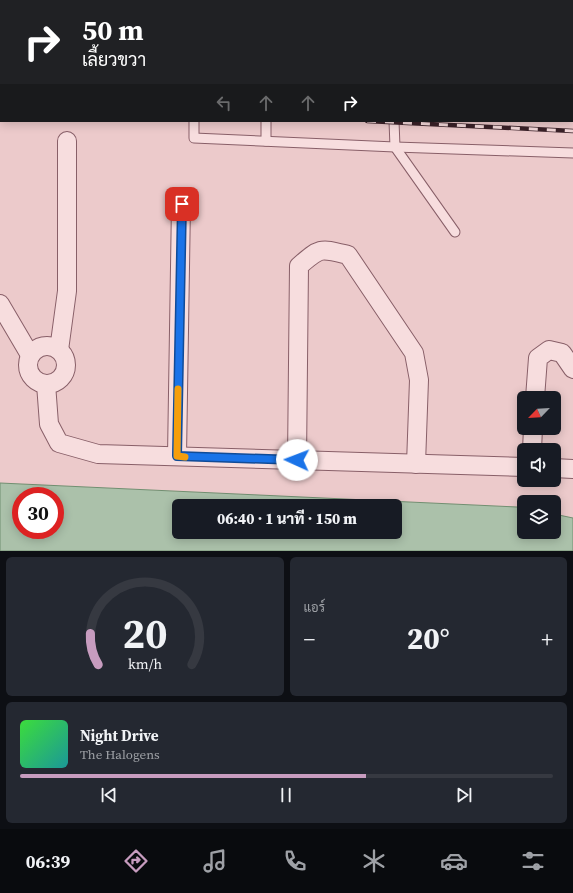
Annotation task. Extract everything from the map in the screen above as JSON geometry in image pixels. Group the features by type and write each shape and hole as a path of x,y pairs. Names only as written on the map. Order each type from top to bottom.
{"street":[{"path":"59,350 67,291 67,141"},
{"path":"177,456 182,204"},
{"path":"297,460 299,266 314,253 326,250 348,255 414,353 419,380 416,464"},
{"path":"0,304 30,354"},
{"path":"47,345 59,350 66,362 63,375 58,380 46,384 34,379 30,374 28,367 30,354 41,346 47,345"},
{"path":"536,391 538,358 549,350 562,353 573,369"},
{"path":"46,384 49,424 59,443 98,454 517,467"},
{"path":"561,468 573,469"}],"lane":[{"path":"194,122 194,138 573,153"},
{"path":"266,122 266,141"},
{"path":"394,122 395,147 455,232"}],"shaded area":[{"path":"0,483 345,499 172,499 172,539 402,539 402,502 517,507 517,539 561,539 561,515 573,518 573,551 0,551"}],"railway":[{"path":"388,122 573,131"}],"slow traffic":[{"path":"178,389 177,456 185,457"}],"route":[{"path":"182,204 177,456 297,460"}]}
